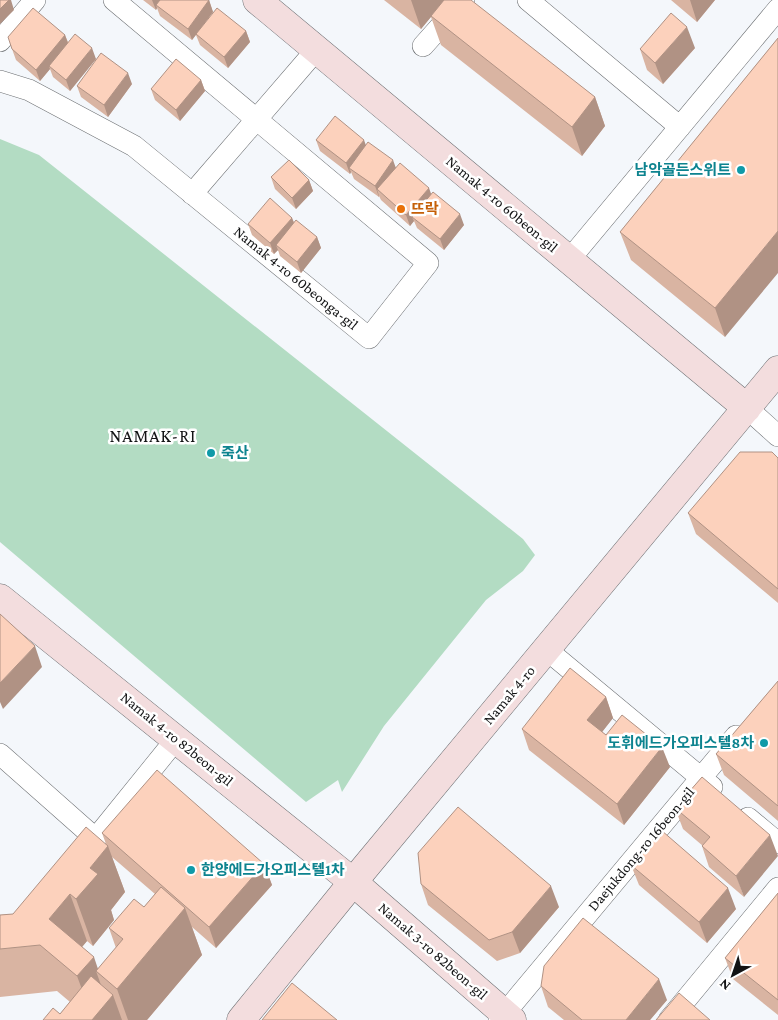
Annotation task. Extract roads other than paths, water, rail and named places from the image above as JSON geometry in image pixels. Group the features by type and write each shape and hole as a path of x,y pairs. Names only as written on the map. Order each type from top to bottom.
{"street":[{"path":"0,41 35,0"},
{"name":"Namak 4-ro 60beonga-gil","path":"0,81 29,90 134,146 369,338 428,263 114,0"},
{"name":"Namak 4-ro 60beon-gil","path":"258,0 746,408"},
{"path":"423,46 464,0"},
{"path":"528,0 680,127"},
{"path":"569,260 778,9"},
{"path":"192,194 255,118 317,49"},
{"name":"Namak 4-ro","path":"241,1020 353,882 778,370"},
{"path":"746,408 778,436"},
{"name":"Namak 4-ro 82beon-gil","path":"0,598 177,738 353,882"},
{"path":"547,650 778,842"},
{"name":"Daejukdong-ro 16beon-gil","path":"505,1018 748,721"},
{"path":"64,876 177,738"},
{"path":"0,754 96,839"},
{"name":"Namak 3-ro 82beon-gil","path":"353,882 505,1018"},
{"path":"669,1020 778,888"}],"place":[{"name":"남악골든스위트","path":"741,170"},
{"name":"뜨락","path":"401,209"},
{"name":"죽산","path":"211,453"},
{"name":"도휘에드가오피스텔8차","path":"764,743"},
{"name":"한양에드가오피스텔1차","path":"191,870"}],"district":[{"name":"NAMAK-RI","path":"153,436"}]}
